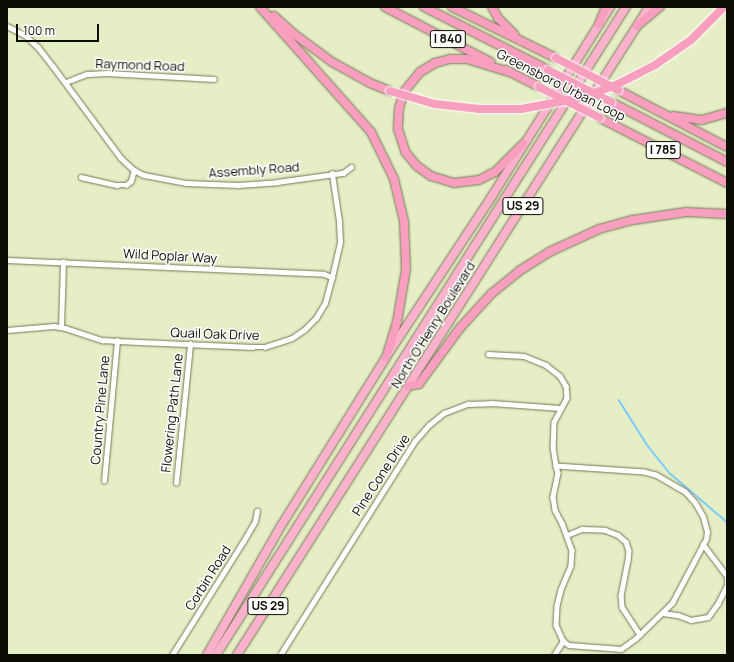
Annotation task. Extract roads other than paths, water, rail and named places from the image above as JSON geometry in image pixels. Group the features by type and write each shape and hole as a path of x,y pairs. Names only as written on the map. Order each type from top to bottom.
{"highway":[{"path":"260,7 372,132 394,178 404,221 406,269 405,286 397,322 386,357"},
{"path":"265,7 294,34 332,62 370,83 390,91 436,104 480,109 521,109 580,98 616,85 655,65 690,40 724,7"},
{"name":"Greensboro Urban Loop","path":"385,7 727,183"},
{"name":"Greensboro Urban Loop","path":"424,7 727,162"},
{"path":"452,7 556,58 727,147"},
{"path":"492,7 503,24 528,44"},
{"path":"599,24 606,7"},
{"path":"207,655 281,526 386,357 492,196 523,144 610,7"},
{"name":"North O'Henry Boulevard","path":"216,655 626,7"},
{"name":"North O'Henry Boulevard","path":"237,655 649,7"},
{"path":"637,26 660,7"},
{"path":"509,72 467,59 450,59 435,63 417,75 404,92 398,108 398,130 406,153 417,166 431,176 454,182 475,181 495,172 523,144"},
{"path":"660,112 683,118 702,120 727,113"},
{"path":"408,386 419,384 460,328 491,294 519,271 549,252 593,231 633,220 686,212 727,214"}],"street":[{"name":"Assembly Road","path":"7,26 31,41 66,82 115,150 134,170 150,177 210,185 257,184 332,174 347,171 352,167"},
{"name":"Raymond Road","path":"66,82 88,74 107,73 214,79"},
{"path":"81,177 126,186 131,181 134,170"},
{"name":"Quail Oak Drive","path":"7,330 26,327 61,327 96,338 117,341 265,347 292,338 304,330 316,318 325,304 332,277 340,242 339,221 332,174"},
{"name":"Wild Poplar Way","path":"7,260 324,274 332,277"},
{"path":"61,327 63,262"},
{"name":"Country Pine Lane","path":"104,480 117,341"},
{"name":"Flowering Path Lane","path":"176,483 190,344"},
{"path":"488,354 524,356 546,365 560,376 566,386 567,398 560,408 554,422 553,447 556,466 558,473 553,497 555,510 567,535 572,550 571,566 561,590 557,606 556,625 563,641 569,645 621,649 640,635 672,603 703,544 707,532 703,517 695,503 685,492 655,475 644,472 556,466"},
{"name":"Pine Cone Drive","path":"280,655 415,441 429,424 444,413 468,404 560,408"},
{"name":"Corbin Road","path":"172,655 244,542 255,521 257,511"},
{"path":"567,535 582,529 605,530 618,535 626,542 628,560 621,595 622,607 640,635"},
{"path":"663,612 678,615 691,620 708,617 718,603 727,585 727,576 703,544"},
{"path":"554,655 563,641"}],"waterway":[{"path":"619,400 648,446 671,474 727,522"}]}
